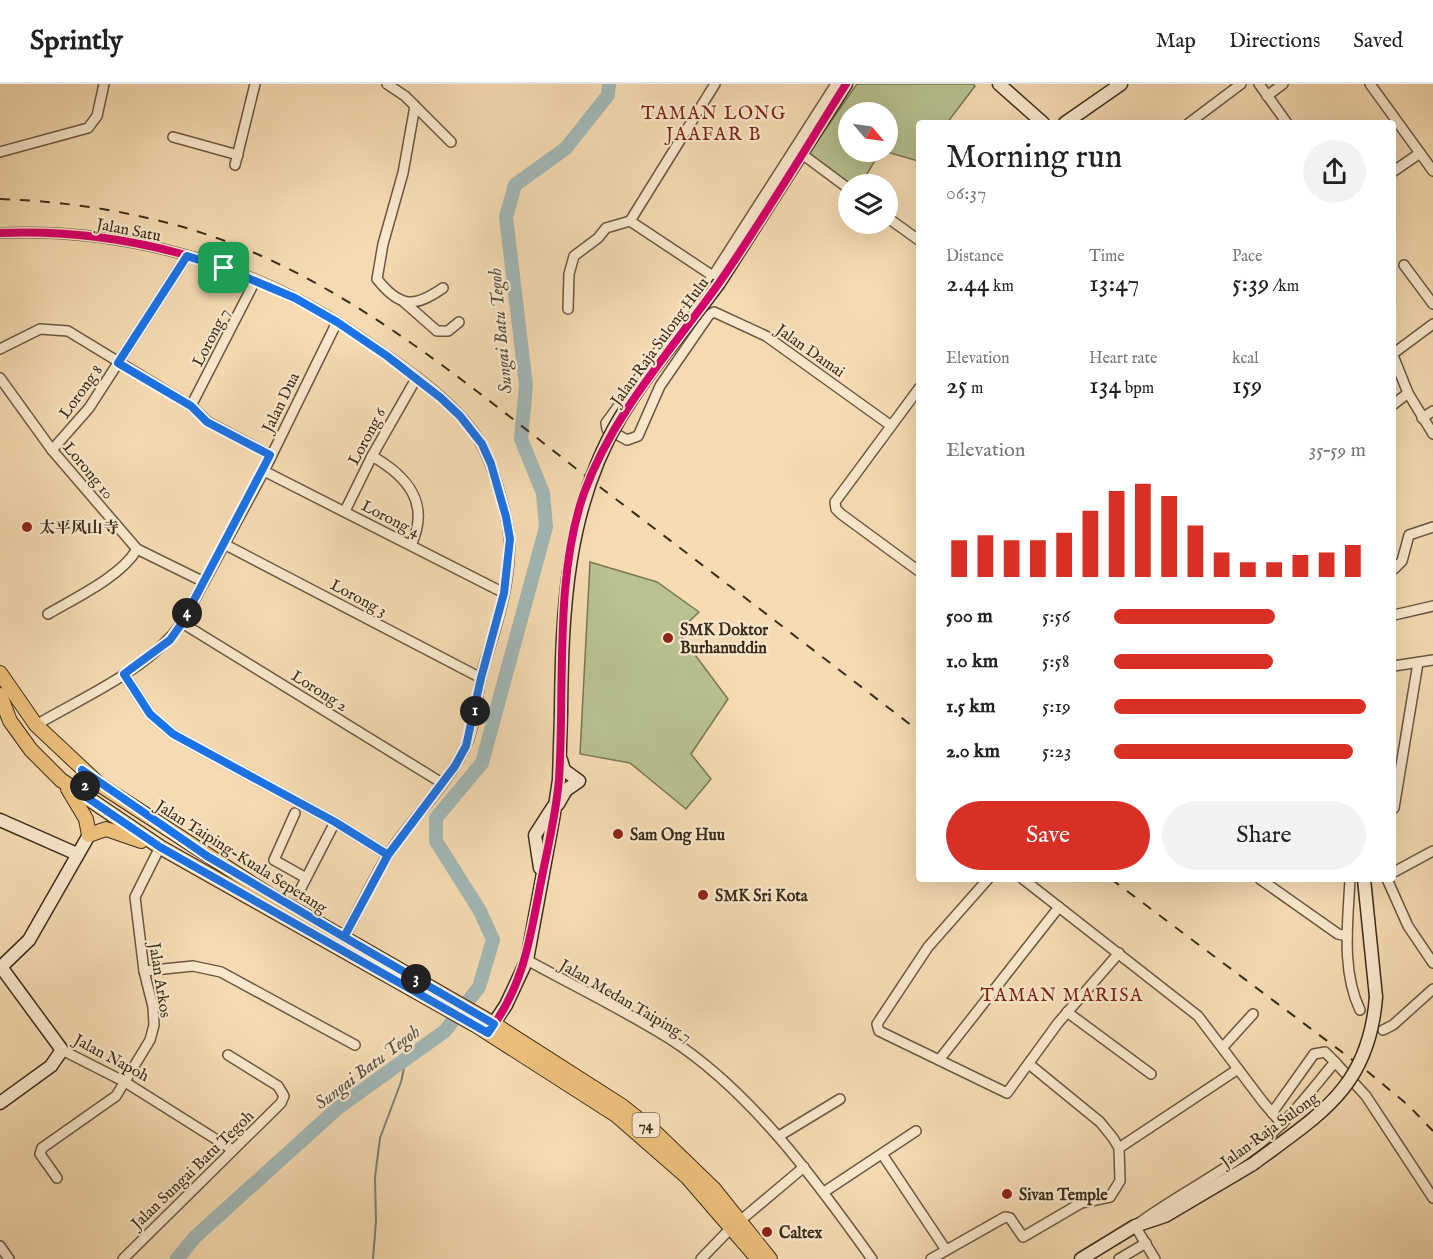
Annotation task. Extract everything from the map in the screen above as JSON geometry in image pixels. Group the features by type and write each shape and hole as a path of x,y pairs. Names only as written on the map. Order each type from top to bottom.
{"main road":[{"name":"Jalan Taiping-Kuala Sepetang","path":"0,673 36,725 82,770 207,856 344,937 454,1007"},
{"name":"Jalan Taiping-Kuala Sepetang","path":"0,694 10,721 31,750 61,780 160,847 485,1025 616,1115 736,1223 770,1259"},
{"path":"76,790 85,787 82,770"},
{"path":"61,780 86,819 89,835 106,830 160,847"},
{"name":"Jalan Taiping-Kuala Sepetang","path":"736,1223 758,1259"}],"street":[{"path":"0,152 88,128 97,116 104,84"},
{"path":"173,137 237,160 255,84"},
{"path":"387,84 415,106 451,142"},
{"path":"568,309 569,274 574,256 598,238 606,228 630,221 715,84"},
{"path":"630,221 716,279 836,84"},
{"name":"Jalan Raja Sulong Hulu","path":"554,819 567,589 571,546 584,494 619,420 802,154 846,84"},
{"path":"999,84 1040,120"},
{"path":"1069,120 1121,84"},
{"path":"1193,120 1241,84"},
{"path":"1259,84 1285,120"},
{"path":"1267,96 1283,84"},
{"path":"1370,84 1433,171"},
{"path":"415,106 403,173 377,268 377,279 437,331 448,331 459,322"},
{"path":"1396,170 1420,153"},
{"path":"802,154 838,181"},
{"path":"898,225 916,237"},
{"name":"Jalan Satu","path":"0,233 92,235 142,242 187,256 295,298 337,322 417,378 471,428 491,464 510,539 504,593 481,678 466,746 442,783 388,855 344,937"},
{"name":"Lorong 8","path":"52,450 89,408 187,256"},
{"path":"1404,265 1433,304"},
{"name":"Jalan Damai","path":"716,279 631,386 606,423 610,433 627,440 638,436 660,386 709,315 714,312 766,336 890,425"},
{"name":"Lorong 7","path":"191,406 255,281"},
{"path":"404,302 413,304 426,300 443,288"},
{"name":"Jalan Dua","path":"36,725 124,674 170,640 182,623 264,471 337,322"},
{"path":"1396,352 1433,324"},
{"path":"0,349 40,328 68,331 191,406 207,422 270,455"},
{"path":"1396,363 1408,393 1433,434"},
{"name":"Lorong 10","path":"0,378 52,450 137,549 204,582"},
{"name":"Lorong 6","path":"345,511 372,456 417,378"},
{"path":"916,392 840,491 835,502 836,509 916,569"},
{"path":"1396,402 1408,393"},
{"path":"1422,418 1433,411"},
{"path":"372,456 395,469 412,492 419,517 417,532 411,545"},
{"name":"Lorong 4","path":"264,471 504,593"},
{"path":"1396,567 1402,561 1409,535 1433,527"},
{"name":"Lorong 3","path":"224,544 481,678"},
{"path":"48,614 118,570 132,558 137,549"},
{"path":"1396,615 1433,606"},
{"name":"Lorong 2","path":"182,623 442,783"},
{"path":"1396,666 1433,660"},
{"path":"1396,796 1418,663"},
{"path":"124,674 150,714 173,734 335,822 388,855"},
{"path":"0,709 10,721"},
{"path":"485,1025 527,960 554,819 566,790 579,781 564,770 559,755"},
{"path":"541,881 540,855 535,835 555,805"},
{"path":"295,813 274,860 306,878"},
{"path":"0,820 77,854"},
{"path":"298,894 335,822"},
{"path":"0,967 29,940 89,835"},
{"name":"Jalan Arkos","path":"57,1178 40,1154 42,1148 107,1104 125,1082 150,1040 154,1025 153,1007 144,971 135,897 160,847"},
{"path":"1396,871 1433,851"},
{"path":"985,882 928,947 877,1024 879,1031 1007,1093 1067,1012 1119,953"},
{"path":"1027,882 1198,1016 1282,1124"},
{"path":"1264,882 1338,934 1347,936"},
{"path":"1350,882 1347,936 1352,985 1360,1010"},
{"name":"Jalan Raja Sulong","path":"1081,1259 1135,1226 1165,1216 1253,1164 1317,1116 1346,1087 1359,1066 1371,1038 1376,997 1364,882"},
{"path":"1388,882 1408,927 1433,963"},
{"path":"939,1060 1059,907"},
{"name":"Jalan Medan Taiping 7","path":"527,960 670,1039 705,1065 779,1136 824,1192 872,1259"},
{"path":"144,971 193,966 221,972 355,1045"},
{"name":"Jalan Napoh","path":"0,967 62,1050 125,1082 233,1150"},
{"path":"1383,1030 1393,1025 1433,989"},
{"path":"1067,1012 1151,1074"},
{"path":"1223,1047 1253,1014"},
{"path":"0,1103 51,1066 62,1050"},
{"path":"1272,1113 1314,1054 1325,1052 1366,1096 1433,1198"},
{"name":"Jalan Sungai Batu Tegoh","path":"123,1259 282,1100 284,1092 278,1086 228,1055"},
{"path":"1155,1259 1135,1226 1167,1202 1262,1142 1282,1124 1335,1062"},
{"path":"931,1259 1005,1217 1010,1218 1023,1237 1081,1203 1110,1197 1120,1181 1119,1148 1100,1122 1029,1064"},
{"path":"1119,1148 1238,1070"},
{"path":"779,1136 840,1099"},
{"path":"824,1192 916,1131"},
{"path":"882,1154 946,1250"},
{"path":"700,1259 736,1223 804,1167"},
{"path":"1119,1259 1146,1242"},
{"path":"0,1246 9,1259"}],"green space":[{"path":"857,84 973,84 975,86 949,120 916,120 916,160 898,155 898,102 844,102"},
{"path":"838,111 838,162 874,162 867,174 838,175 808,154"},
{"path":"590,562 657,582 699,612 678,632 728,699 691,754 711,779 686,809 630,763 580,754"}],"waterway":[{"name":"Sungai Batu Tegoh","path":"177,1259 195,1237 339,1107 445,1031 479,987 493,940 480,911 436,841 436,818 482,763 546,527 543,493 521,439 526,385 506,217 515,185 566,148 608,95 609,84"},
{"path":"373,1259 376,1221 375,1177 380,1138 401,1082 406,1059"}],"railway":[{"path":"0,199 87,207 172,224 231,243 288,269 343,299 396,333 498,407 916,729"},
{"path":"1115,882 1362,1067 1408,1105 1433,1131"}],"cycle path":[{"path":"488,1033 509,999 522,966 532,930 558,793 564,597 568,561 584,493 596,464 627,409 736,259 846,84"},
{"path":"0,233 92,236 138,244 183,254 227,268 270,286 351,331 413,374 456,412 474,433 486,454 495,476 506,517 509,553 506,586 481,675 471,730 456,764 388,855 344,937"}],"place":[{"name":"太平风山寺","path":"27,527"},
{"name":"SMK Doktor Burhanuddin","path":"668,638"},
{"name":"Sam Ong Huu","path":"618,834"},
{"name":"SMK Sri Kota","path":"703,895"},
{"name":"Sivan Temple","path":"1007,1194"},
{"name":"Caltex","path":"767,1232"}],"district":[{"name":"TAMAN LONG JAAFAR B","path":"714,123"},
{"name":"TAMAN MARISA","path":"1062,995"}],"route":[{"path":"224,268 187,256 118,363 191,406 207,422 270,455 264,471 182,623 170,640 124,674 150,714 173,734 214,754 335,822 388,855 366,896 344,937 494,1024 488,1033 160,847 76,790 85,787 86,781 82,770 100,785 207,856 270,896 344,937 388,855 455,766 466,746 481,678 504,593 510,539 500,493 482,444 471,428 441,398 387,356 337,322 295,298 224,268"}]}
